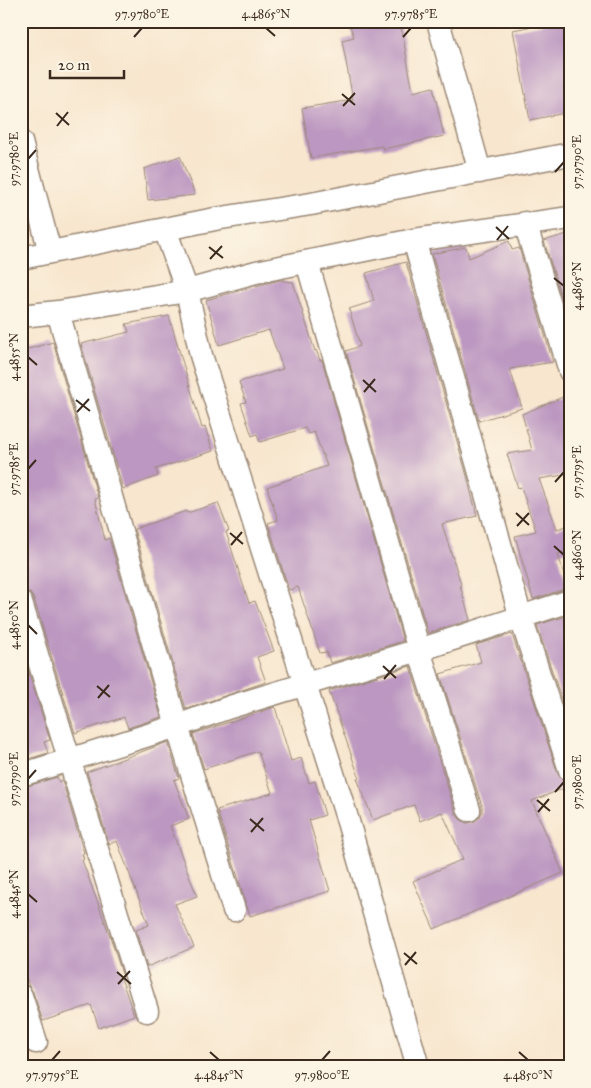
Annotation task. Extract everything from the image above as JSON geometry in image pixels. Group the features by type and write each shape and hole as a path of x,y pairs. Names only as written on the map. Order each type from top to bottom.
{"street":[{"path":"438,21 480,172"},
{"path":"21,142 50,252"},
{"path":"21,258 168,235 310,204 570,154"},
{"path":"21,316 58,312 187,291 256,272 414,240 570,218"},
{"path":"525,223 570,371"},
{"path":"168,235 187,291 201,355 349,828 418,1067"},
{"path":"414,240 521,618 570,770"},
{"path":"307,262 419,650 469,810"},
{"path":"58,312 177,726 234,910"},
{"path":"21,775 177,726 230,707 419,650 570,601"},
{"path":"21,603 147,1011"},
{"path":"21,996 36,1042"}],"building":[{"path":"348,21 400,21 413,92 433,87 444,136 383,149 382,146 311,158 302,108 353,100 342,40 354,37"},
{"path":"559,21 570,21 570,112 530,120 513,30"},
{"path":"180,156 195,195 148,200 144,169"},
{"path":"570,233 570,325 544,241"},
{"path":"509,241 512,250 519,248 553,362 510,369 522,408 479,421 432,254 466,247 469,258"},
{"path":"406,262 477,516 442,524 470,620 428,633 346,351 360,346 349,309 374,301 366,273"},
{"path":"280,280 293,282 315,351 320,360 322,360 403,641 330,663 327,652 320,653 298,587 289,590 268,523 278,520 267,487 327,466 314,432 308,434 305,428 260,442 257,434 252,436 241,403 246,402 239,382 283,369 269,330 219,345 206,300"},
{"path":"169,316 202,428 205,427 213,451 156,469 158,476 123,489 81,344 129,332 126,324"},
{"path":"53,342 98,498 95,499 105,540 109,538 161,717 128,728 124,717 75,733 34,599 30,593 21,590 21,351"},
{"path":"570,394 570,474 539,479 557,529 570,525 570,550 558,554 568,588 533,599 515,536 536,531 521,487 518,488 507,454 532,450 522,414"},
{"path":"218,503 229,531 226,532 249,603 255,601 274,651 257,657 266,682 186,709 134,529 186,511 187,513"},
{"path":"570,615 570,726 537,625"},
{"path":"512,634 558,774 562,780 570,783 570,786 532,801 563,873 434,929 413,881 463,859 442,812 420,821 414,805 373,820 357,778 359,777 329,691 410,666 456,814 466,823 473,822 482,813 482,806 440,674 481,662 476,645"},
{"path":"21,648 50,740 44,742 48,753 21,761"},
{"path":"275,707 291,761 301,758 309,783 315,781 325,815 309,820 330,891 250,916 217,810 272,793 258,751 204,769 193,734"},
{"path":"168,742 179,778 174,780 189,819 170,826 197,896 175,904 194,947 147,967 136,930 149,925 117,841 109,844 87,772"},
{"path":"57,777 59,782 62,780 84,853 82,854 84,859 82,860 110,936 123,977 121,978 134,1015 99,1028 91,1005 43,1021 21,963 21,788"}]}
